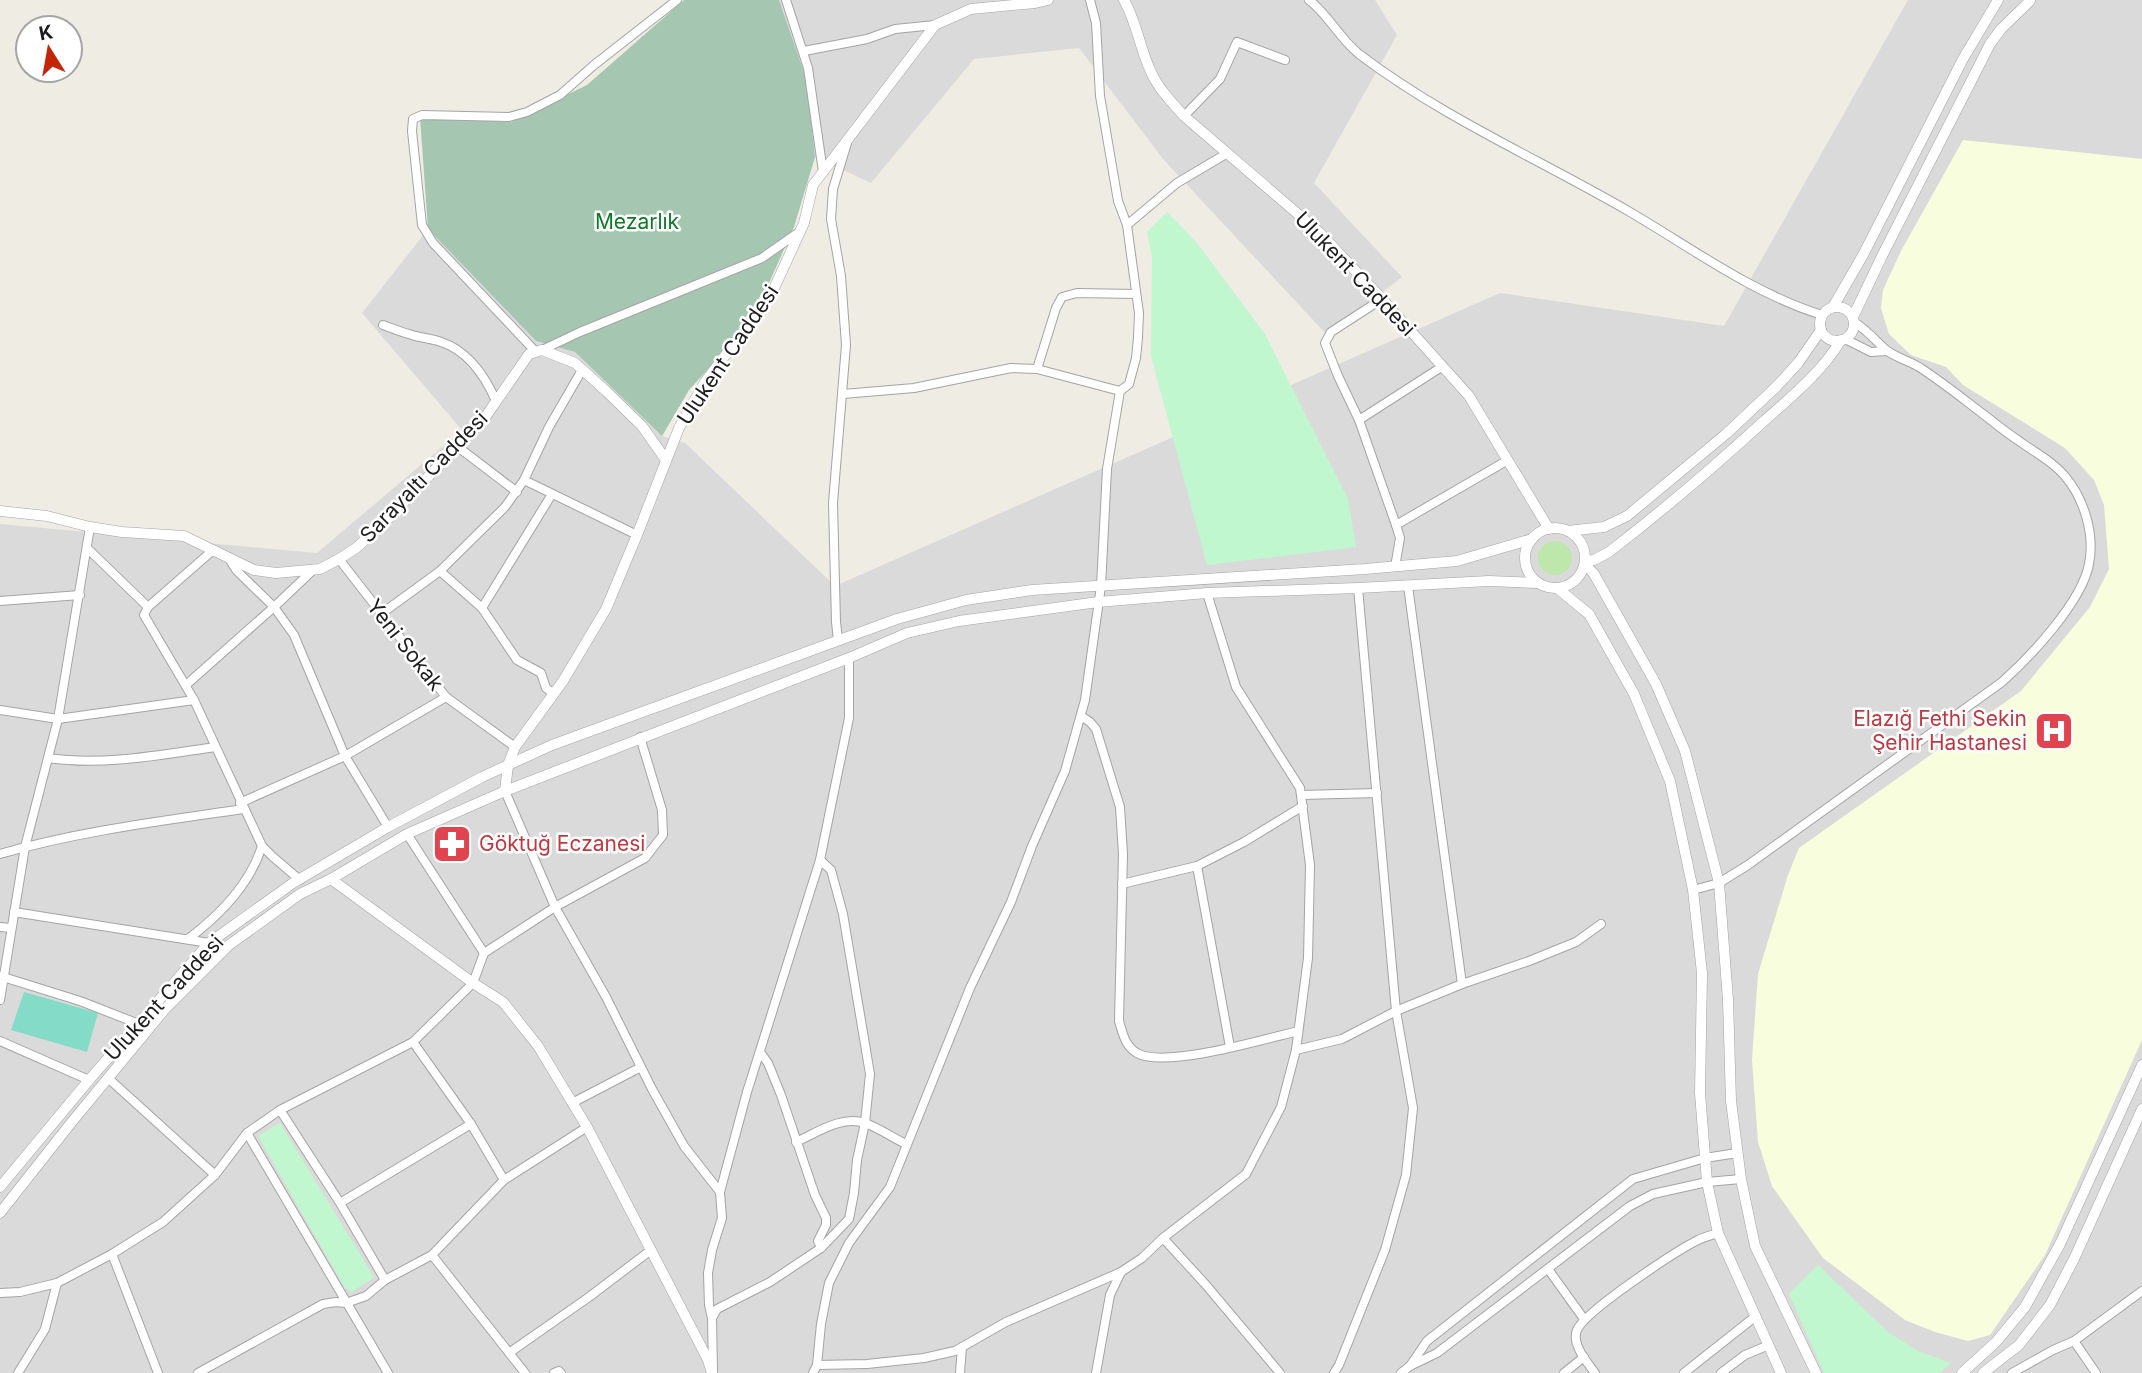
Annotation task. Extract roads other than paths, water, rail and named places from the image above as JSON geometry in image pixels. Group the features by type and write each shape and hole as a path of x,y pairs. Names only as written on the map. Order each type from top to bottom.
{"street":[{"path":"666,460 642,426 575,363 539,351 433,243 422,225 412,131 413,119 422,115 509,117 527,112 560,95 677,0"},
{"path":"786,0 808,68 823,172"},
{"name":"Ulukent Caddesi","path":"505,790 508,765 515,747 554,694 606,609 679,428 705,382 771,295 801,230 813,185 934,25 985,4 1035,4 1048,0"},
{"path":"1090,0 1096,23 1100,96 1118,201 1127,225 1139,313 1136,358 1129,384 1120,391 1107,469 1101,586 1085,700 1065,771 1011,902 970,988 890,1187 849,1242 829,1283 815,1369 924,1358 955,1351 1006,1322 1121,1272 1246,1174 1281,1107 1296,1050 1308,958 1310,864 1303,806 1300,788 1236,687 1206,593"},
{"name":"Ulukent Caddesi","path":"1124,0 1131,12 1152,73 1184,116 1320,233 1443,366 1469,396 1549,529"},
{"path":"1309,0 1318,6 1335,31 1356,52 1461,122 1630,212 1737,278 1795,307 1822,316"},
{"path":"1568,531 1604,527 1627,516 1726,434 1798,363 1821,330 1822,316 1833,307 1864,255 1963,60 1998,0"},
{"path":"2021,0 2031,0"},
{"path":"1585,562 1609,552 1739,444 1810,379 1852,332 1854,320 1882,256 1990,44 2001,29 2031,0"},
{"path":"804,51 867,39 895,29 934,25"},
{"path":"1184,116 1220,79 1237,41 1285,60"},
{"path":"838,640 833,503 846,345 841,276 831,219 833,189 849,137"},
{"path":"1127,225 1177,183 1226,154"},
{"path":"539,351 762,258 801,230"},
{"path":"1037,369 1062,296 1077,293 1136,294"},
{"path":"1382,299 1331,332 1325,343 1359,420 1396,525 1400,538 1395,567"},
{"path":"1693,890 1719,883 1748,865 2002,682 2032,653 2060,619 2085,579 2089,564 2091,545 2083,507 2064,475 2053,464 1934,377 1887,351 1843,307 1833,307"},
{"path":"383,325 443,342 461,354 474,363 496,401"},
{"path":"1821,330 1831,340 1843,340 1871,352 1887,351"},
{"name":"Sarayaltı Caddesi","path":"0,510 47,516 122,532 184,536 254,570 276,573 313,570 356,548 386,521 486,416 529,354 539,351"},
{"path":"1359,420 1443,366"},
{"path":"843,394 914,388 1011,368 1037,369 1120,391"},
{"path":"381,614 440,571 505,507 524,480 549,428 582,370"},
{"path":"458,447 517,492"},
{"path":"1396,525 1508,460"},
{"path":"524,480 638,535"},
{"path":"482,608 552,494"},
{"path":"0,1000 25,847 58,719 90,527"},
{"path":"1538,583 1531,576 1525,557 1532,539 1549,529 1568,531 1582,545 1585,562 1656,684 1685,751 1719,883 1728,1000 1731,1101 1741,1179 1755,1246 1816,1373"},
{"path":"508,765 565,740 838,640 897,619 966,600 1032,590 1457,561 1532,539"},
{"path":"87,548 148,607"},
{"path":"212,551 148,607 144,615 194,700 262,846 272,858 300,880"},
{"path":"228,557 237,570 274,607 294,635 345,756 388,827"},
{"name":"Yeni Sokak","path":"339,559 446,697 515,747"},
{"path":"1557,588 1575,581 1585,562"},
{"path":"186,685 313,570"},
{"path":"440,571 482,608 517,660 541,673 547,688 554,694"},
{"path":"0,1213 165,1009 229,946 300,894 407,834 505,790 849,658 907,633 959,621 1098,602 1206,593 1489,581 1538,583 1557,588 1589,614 1634,694 1670,781 1693,890 1702,973 1700,1093 1706,1182 1718,1233 1781,1373"},
{"path":"1408,586 1462,984"},
{"path":"1334,1373 1385,1250 1406,1175 1413,1108 1396,1011 1359,588"},
{"path":"0,601 80,595"},
{"path":"713,1373 708,1273 722,1218 720,1192 747,1092 820,860 849,718 849,658"},
{"path":"0,854 108,829 242,806 345,756 446,697"},
{"path":"0,710 58,719 194,700"},
{"path":"1080,716 1096,729 1120,807 1122,884 1119,1021 1128,1046 1140,1055 1159,1059 1230,1047 1298,1031"},
{"path":"0,1293 20,1292 57,1283 112,1254 163,1222 215,1175 247,1133 280,1110 413,1042 472,983 484,953 555,907 645,858 663,835 662,810 640,737"},
{"path":"48,758 78,762 114,761 215,747"},
{"name":"Ulukent Caddesi","path":"0,1187 209,943 300,880 388,827 508,765"},
{"path":"505,790 555,907 606,997 684,1146 720,1192"},
{"path":"1301,795 1377,793"},
{"path":"1122,884 1197,866 1244,842 1303,806"},
{"path":"407,834 484,953"},
{"path":"188,939 213,920 227,904 256,866 262,846"},
{"path":"712,1318 717,1309 770,1282 821,1248 849,1219 870,1074 844,914 831,870 820,860"},
{"path":"1197,866 1230,1047"},
{"path":"331,879 472,983 503,1002 538,1046 587,1127 713,1373"},
{"path":"14,912 209,943"},
{"path":"1296,1050 1342,1039 1396,1011 1576,942 1601,924"},
{"path":"0,927 11,928"},
{"path":"2,977 80,1001 139,1024"},
{"path":"0,1041 89,1080"},
{"path":"413,1042 471,1124 504,1180"},
{"path":"760,1052 768,1063 815,1195 826,1218 826,1225 818,1241 821,1248"},
{"path":"1962,1373 1996,1342 2025,1307 2060,1244 2142,1065"},
{"path":"572,1103 641,1067"},
{"path":"108,1077 215,1175"},
{"path":"280,1110 340,1203 385,1280"},
{"path":"1983,1373 2019,1345 2049,1305 2074,1259 2142,1110"},
{"path":"796,1142 842,1122 853,1121 865,1123 906,1144"},
{"path":"340,1203 471,1124"},
{"path":"198,1373 323,1304 346,1303 366,1296 385,1280 432,1255 504,1180 587,1127"},
{"path":"247,1133 388,1373"},
{"path":"1413,1370 1427,1341 1633,1179 1705,1158 1737,1153"},
{"path":"1401,1373 1413,1370 1437,1353 1630,1206 1653,1194 1706,1182 1741,1179"},
{"path":"1595,1373 1577,1341 1576,1331 1584,1320 1643,1274 1699,1240 1718,1233"},
{"path":"1163,1238 1280,1373"},
{"path":"509,1353 650,1250"},
{"path":"112,1254 158,1373"},
{"path":"432,1255 525,1373"},
{"path":"1548,1269 1584,1320"},
{"path":"1096,1373 1111,1295 1121,1272"},
{"path":"18,1373 45,1329 57,1283"},
{"path":"2012,1373 2074,1341 2142,1291"},
{"path":"1684,1373 1756,1316"},
{"path":"2074,1341 2096,1373"},
{"path":"1721,1373 1745,1355 1769,1345"},
{"path":"960,1373 962,1347"},
{"path":"1564,1373 1584,1357"},
{"path":"554,1373 561,1373"}],"place":[{"name":"Elazığ Fethi Sekin Şehir Hastanesi","path":"2054,731"},
{"name":"Göktuğ Eczanesi","path":"452,844"}],"park label":[{"name":"Mezarlık","path":"637,222"}]}
